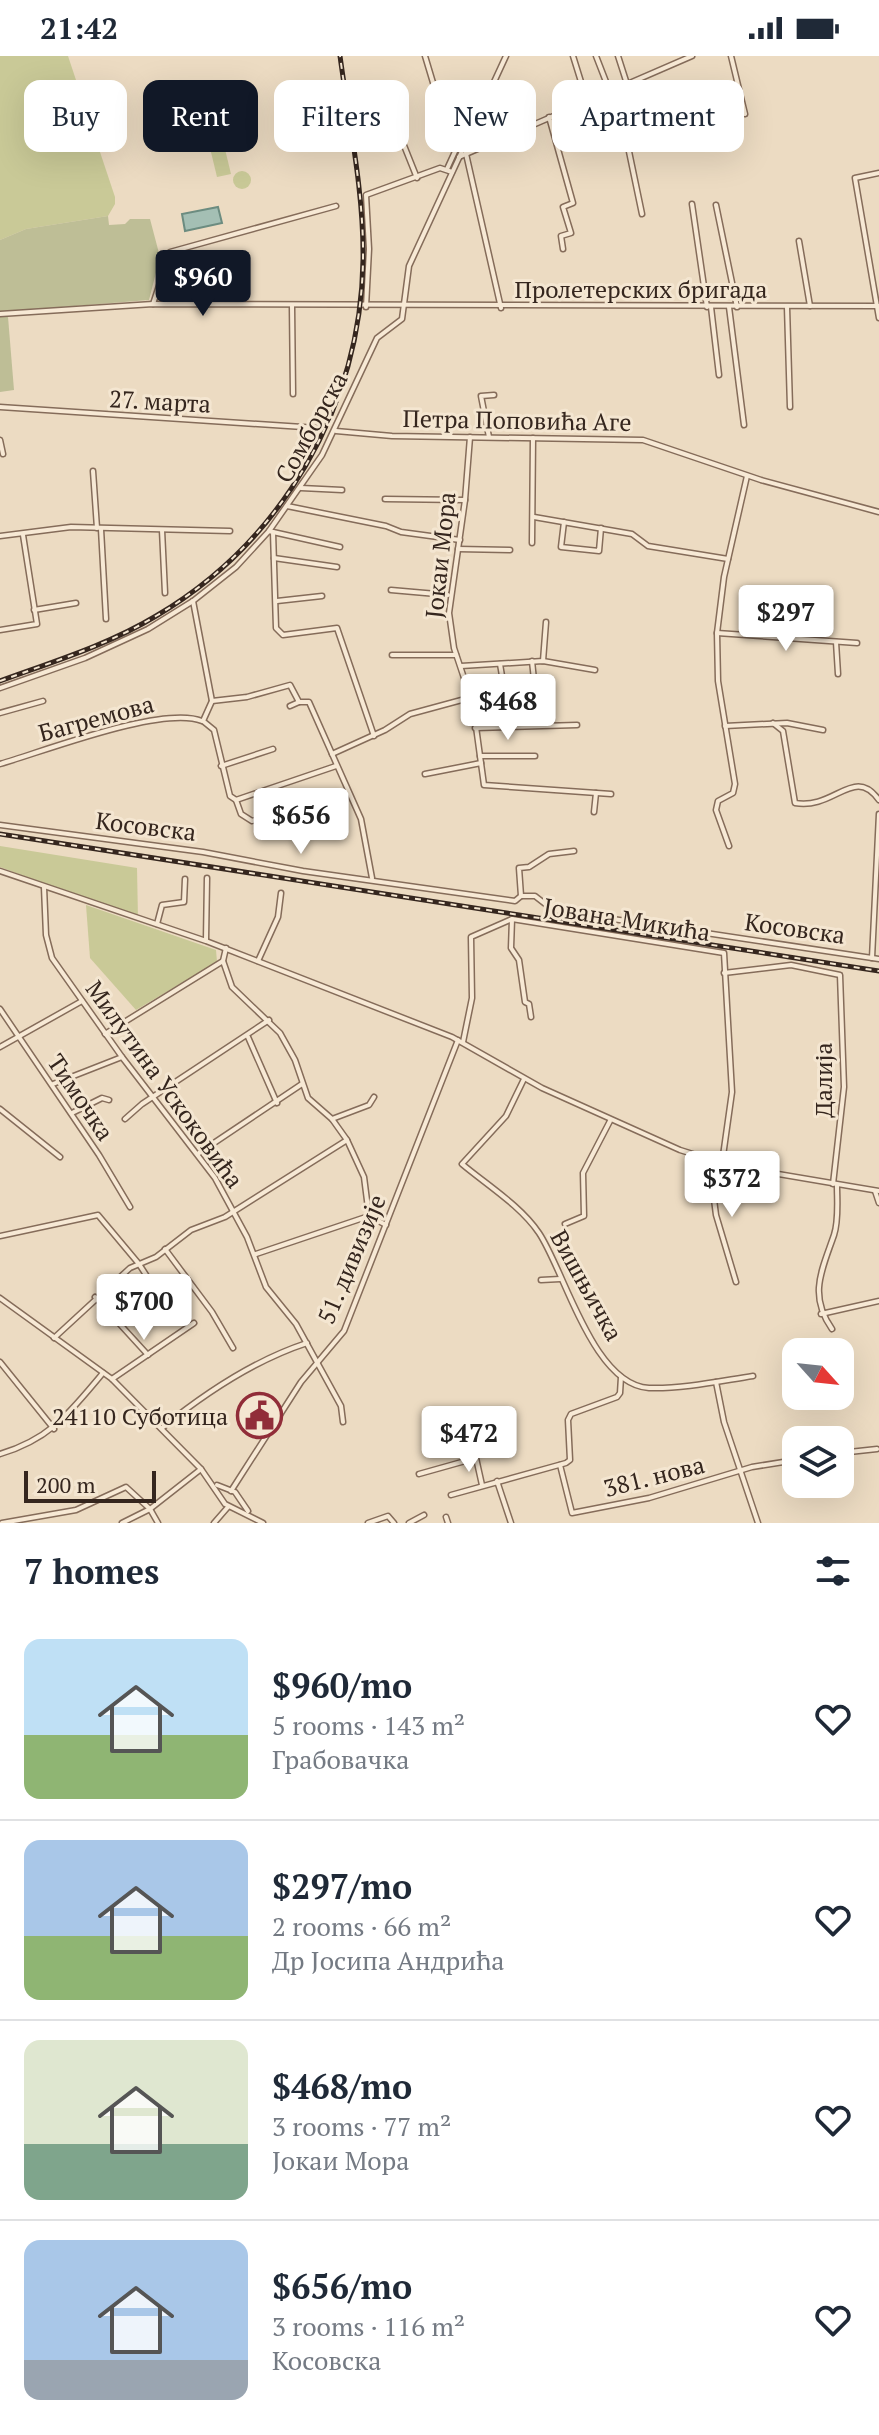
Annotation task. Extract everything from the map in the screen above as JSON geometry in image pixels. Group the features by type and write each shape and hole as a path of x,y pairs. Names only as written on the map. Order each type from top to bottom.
{"street":[{"path":"405,306 409,266 458,145 440,106 425,56"},
{"path":"495,80 506,56"},
{"path":"573,56 580,80"},
{"path":"596,56 605,80"},
{"path":"618,56 626,80"},
{"path":"636,80 692,56"},
{"path":"731,56 745,114"},
{"path":"536,122 552,116"},
{"path":"549,117 573,203 563,207 571,233 561,236 563,249"},
{"path":"407,152 418,179"},
{"path":"449,170 461,152"},
{"path":"459,157 466,152"},
{"path":"468,152 501,308"},
{"path":"629,152 642,214"},
{"path":"366,307 369,249 366,195 418,179 440,168 449,170"},
{"path":"879,173 855,178 879,318"},
{"path":"692,204 719,375"},
{"path":"716,205 737,307"},
{"path":"153,304 170,252 336,206"},
{"path":"799,241 811,307"},
{"name":"Пролетерских бригада","path":"0,314 153,304 501,308 878,306"},
{"path":"292,306 293,394"},
{"name":"Сомборска","path":"0,688 85,658 148,629 193,601 236,567 271,532 300,488 336,431 377,338 399,324 405,306"},
{"path":"729,307 744,425"},
{"path":"787,307 790,407"},
{"path":"489,437 481,396 494,395"},
{"name":"27. марта","path":"0,407 318,428"},
{"name":"Петра Поповића Аге","path":"336,431 392,436 652,442 747,476 879,512"},
{"name":"Јокаи Мора","path":"470,437 460,540 449,595 449,626 470,698 481,763"},
{"path":"532,543 533,438"},
{"path":"0,440 3,454"},
{"path":"93,471 106,619"},
{"path":"729,846 716,810 718,801 735,789 718,681 717,633 728,559 747,476"},
{"path":"300,488 342,490"},
{"path":"385,499 465,500"},
{"path":"287,506 359,519 401,532 460,540"},
{"path":"534,517 632,534 648,546 728,559"},
{"path":"564,522 561,547 599,551 601,528"},
{"path":"0,536 71,527 230,531"},
{"path":"162,530 165,593"},
{"path":"340,547 271,532 276,628 283,635 337,628 374,736"},
{"path":"0,630 37,624 23,535"},
{"path":"458,549 510,550"},
{"path":"274,558 337,567"},
{"path":"391,590 449,595"},
{"path":"276,601 322,596"},
{"path":"193,601 212,701 203,721 214,730 230,796 236,800 241,814 252,821 348,792"},
{"path":"33,610 76,603"},
{"path":"543,661 546,622"},
{"path":"717,633 857,643"},
{"path":"836,642 838,674"},
{"path":"392,655 456,655"},
{"path":"532,661 535,689"},
{"path":"461,666 543,661 595,670"},
{"path":"500,664 504,688"},
{"path":"212,701 247,697 290,685 299,702"},
{"path":"332,754 374,736 410,714 470,698"},
{"path":"0,713 43,701"},
{"path":"290,706 309,702 361,819 372,878"},
{"name":"Багремова","path":"0,764 157,718 190,716 203,721"},
{"path":"725,726 773,723 823,730"},
{"path":"773,723 783,731 795,803 808,805 830,800 846,788 861,785 870,788 879,800"},
{"path":"475,728 577,725"},
{"path":"221,766 273,749"},
{"path":"480,756 535,756"},
{"path":"425,774 481,763 487,787 611,794"},
{"path":"236,800 336,766"},
{"path":"594,812 596,793"},
{"path":"872,958 879,814"},
{"name":"Косовска","path":"0,825 515,901 521,896 535,896 553,910 879,959"},
{"path":"521,896 519,868 529,867 549,854 574,851"},
{"path":"0,871 226,948 460,1041 524,1079 610,1121 709,1160 877,1191 879,1203"},
{"path":"206,941 207,878"},
{"path":"157,924 162,905 184,902 185,879"},
{"name":"Милутина Ускоковића","path":"44,887 47,947 105,1034 199,1153 256,1254 266,1287 307,1343 341,1406 343,1422"},
{"path":"258,961 278,917 281,893"},
{"path":"512,919 511,948 519,960 525,1002 529,1004 531,1017"},
{"name":"Јована Микића","path":"460,1041 472,998 471,937 512,919 724,953 732,1092 722,1163"},
{"path":"226,948 223,961 235,991 269,1020 286,1041 311,1103 332,1119 347,1140 364,1177 369,1216"},
{"path":"105,1034 223,961"},
{"name":"Далија","path":"724,973 791,965 840,975 844,1087 834,1233 824,1255 818,1301 821,1314"},
{"path":"0,1047 82,1001"},
{"name":"Тимочка","path":"0,1009 130,1207"},
{"path":"125,1119 269,1020"},
{"path":"248,1037 277,1103"},
{"name":"51. дивизије","path":"222,1498 244,1473 286,1403 344,1331 460,1041"},
{"path":"52,1084 122,1057"},
{"name":"Вишњичка","path":"524,1079 506,1116 462,1164 539,1233 590,1337 621,1377"},
{"path":"199,1153 302,1084"},
{"path":"332,1119 369,1105 374,1097"},
{"path":"70,1113 102,1098 109,1100"},
{"path":"0,1109 60,1157"},
{"path":"565,1224 584,1216 583,1173 610,1121"},
{"path":"54,1338 95,1297 139,1264 191,1230 234,1211 347,1140"},
{"path":"709,1160 716,1215 736,1282"},
{"path":"0,1236 98,1215 139,1264 173,1317"},
{"path":"256,1254 369,1216 386,1225"},
{"path":"165,1249 212,1312 233,1348"},
{"path":"541,1280 560,1279"},
{"path":"95,1297 148,1355"},
{"path":"0,1298 112,1379 201,1469 230,1506 250,1513"},
{"path":"832,1329 821,1314 879,1301"},
{"path":"112,1379 194,1323"},
{"path":"162,1428 215,1390 287,1350 307,1343"},
{"path":"0,1362 54,1429"},
{"path":"0,1454 27,1446 54,1429 103,1373"},
{"path":"451,1495 570,1460 568,1420 571,1414 617,1397 621,1377 648,1388 753,1376"},
{"path":"716,1382 724,1422 744,1472 758,1523"},
{"path":"854,1451 877,1449"},
{"path":"419,1474 476,1458 482,1485"},
{"name":"381. нова","path":"560,1465 572,1513 649,1498 744,1472 752,1467 782,1462"},
{"path":"122,1523 150,1509 201,1469"},
{"name":"51. дивизије","path":"238,1497 244,1473"},
{"path":"212,1481 230,1490 263,1523"},
{"path":"497,1481 511,1523"},
{"path":"2,1523 44,1520 90,1505 126,1487 150,1509 158,1523"},
{"path":"215,1522 238,1497"},
{"path":"215,1522 222,1498"},
{"path":"409,1523 424,1515"},
{"path":"368,1523 388,1516 394,1523"}],"green space":[{"path":"0,56 68,56 76,80 24,80 24,152 100,152 115,204 108,216 26,229 0,240"},
{"path":"211,152 226,152 231,174 217,177"},
{"path":"242,171 251,180 242,189 233,180"},
{"path":"108,216 109,225 125,224 130,219 150,219 160,257 149,300 0,312 0,240 26,229"},
{"path":"0,317 8,317 14,390 0,392"},
{"path":"0,846 137,868 138,919 0,867"},
{"path":"86,905 216,950 217,962 136,1010 90,958"}],"shaded area":[{"path":"218,207 222,223 185,231 182,214"}],"railway":[{"path":"0,681 119,636 156,616 201,585 241,550 276,509 306,465 330,417 348,367 359,314 363,234 340,56"},
{"path":"0,834 879,971"}],"place":[{"name":"24110 Суботица","path":"259,1416"}]}
